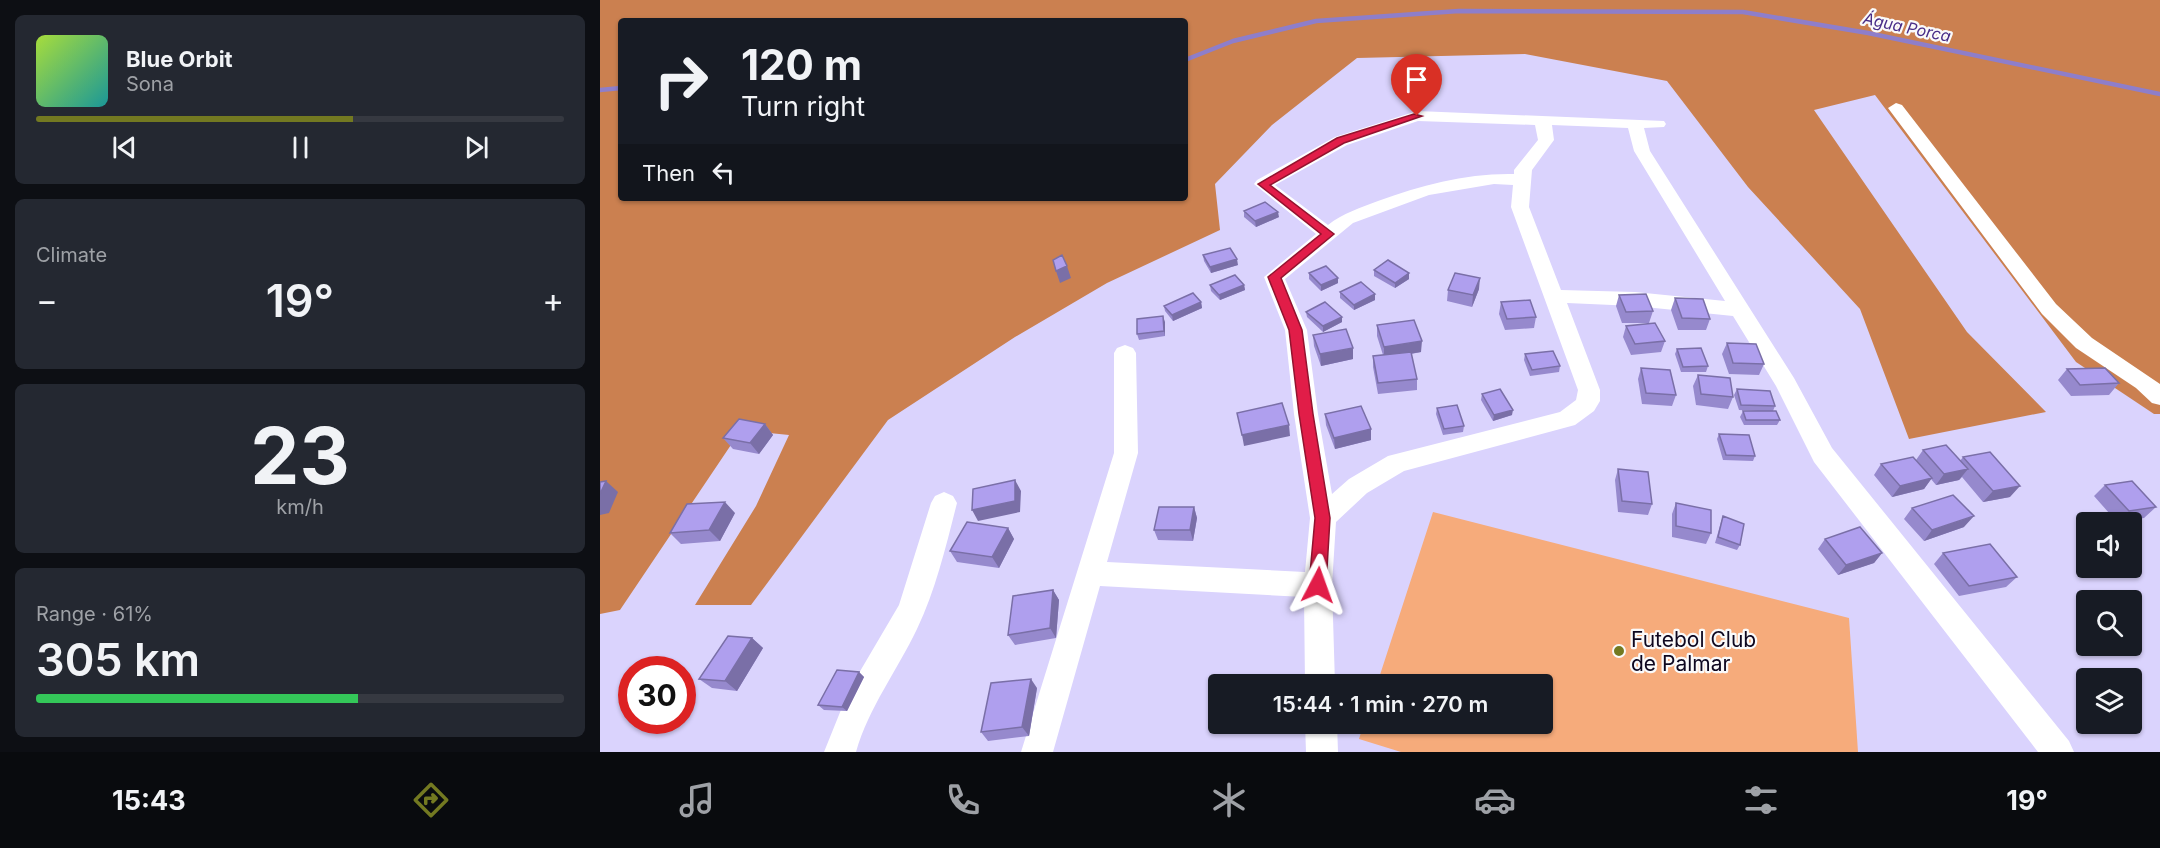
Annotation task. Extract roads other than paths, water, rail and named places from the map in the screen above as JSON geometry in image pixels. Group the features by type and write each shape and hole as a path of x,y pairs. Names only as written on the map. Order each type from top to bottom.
{"street":[{"path":"1896,108 2049,309 2084,343 2144,382 2160,397"},
{"path":"1328,234 1263,184 1341,141 1417,116 1646,124 1642,151 1786,384 1823,455 2058,752"},
{"path":"1323,518 1358,486 1397,463 1567,419 1583,410 1590,401 1589,390 1520,207 1523,170 1546,140 1543,122"},
{"path":"1320,674 1318,585 1323,518 1306,414 1296,330 1274,277 1346,219 1423,191 1473,181 1522,180"},
{"path":"1554,296 1635,299 1741,310"},
{"path":"1037,752 1126,453 1125,353"},
{"path":"840,752 850,720 864,690 918,596 944,503"},
{"path":"1090,573 1318,585"},
{"path":"1321,734 1322,752"}],"waterway":[{"name":"Água Porca","path":"1188,59 1233,41 1316,21 1459,11 1743,12 1868,33 2160,94"},
{"name":"Água Porca","path":"600,90 618,88"}],"place":[{"name":"Futebol Club de Palmar","path":"1619,651"}]}
